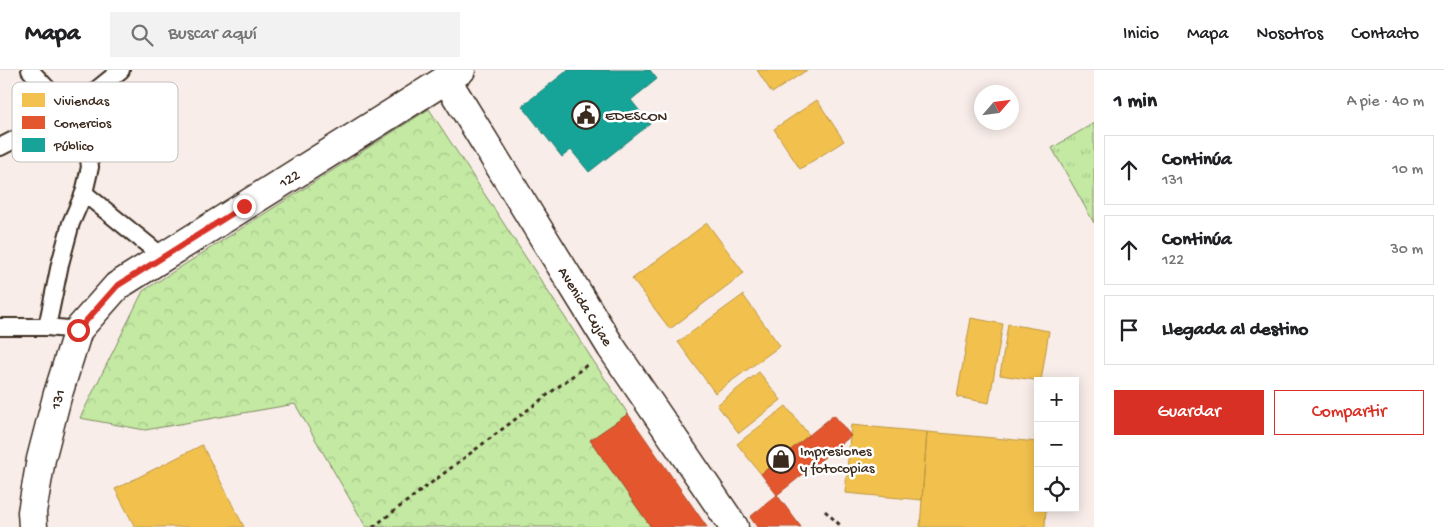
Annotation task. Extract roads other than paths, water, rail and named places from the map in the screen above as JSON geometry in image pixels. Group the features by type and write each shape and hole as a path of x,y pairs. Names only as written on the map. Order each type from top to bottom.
{"street":[{"name":"122","path":"117,286 449,73"},
{"name":"Avenida Cujae","path":"449,73 611,347 734,527"},
{"name":"131","path":"33,527 32,512 41,459 57,397 78,330 117,286"}],"lane":[{"path":"30,70 41,82"},
{"path":"107,82 122,70"},
{"path":"0,147 12,141"},
{"path":"48,326 60,264 71,223 84,193 89,162"},
{"path":"84,193 163,257"},
{"path":"0,327 48,326 78,330"}],"place":[{"name":"EDESCON","path":"586,115"},
{"name":"Impresiones y fotocopias","path":"781,459"}]}
